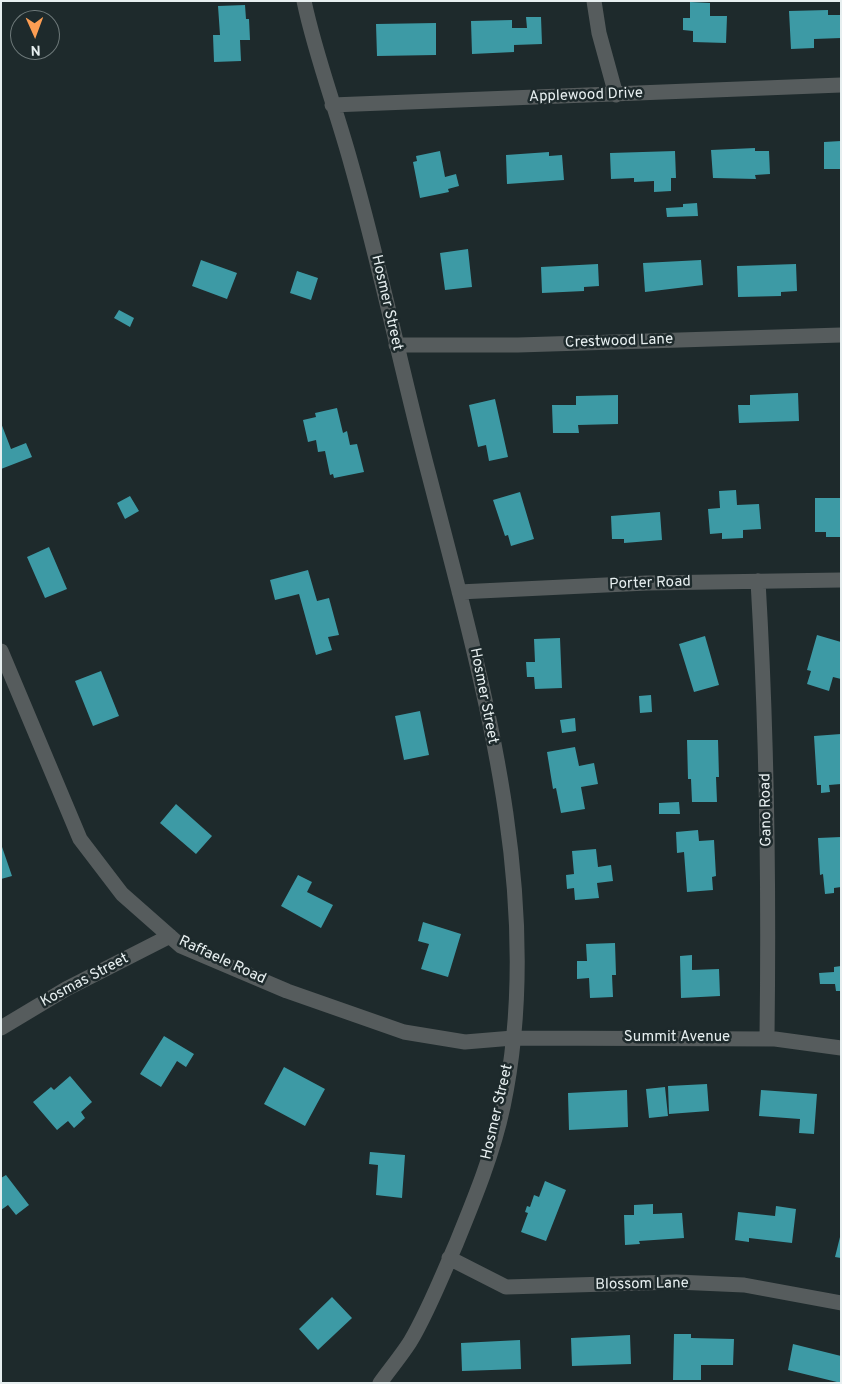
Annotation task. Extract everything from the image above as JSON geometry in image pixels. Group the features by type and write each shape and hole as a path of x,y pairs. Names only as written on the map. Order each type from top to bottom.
{"street":[{"name":"Hosmer Street","path":"304,1 313,45 358,187 485,697 512,863 517,962 513,1038 502,1110 489,1157 472,1204 449,1258 411,1340 380,1383"},
{"path":"594,1 599,33 616,95"},
{"name":"Applewood Drive","path":"332,105 841,86"},
{"name":"Crestwood Lane","path":"396,345 518,345 841,336"},
{"name":"Porter Road","path":"459,592 647,583 841,580"},
{"name":"Gano Road","path":"758,581 766,711 769,892 767,1038"},
{"name":"Raffaele Road","path":"1,651 80,839 122,894 181,946 287,991 404,1032 465,1042 513,1038"},
{"name":"Kosmas Street","path":"1,1028 66,989 170,936"},
{"name":"Summit Avenue","path":"513,1038 767,1038 841,1048"},
{"name":"Blossom Lane","path":"449,1258 506,1287 676,1282 734,1285 841,1303"}],"building":[{"path":"690,2 710,3 710,16 727,16 726,43 693,42 693,31 683,30 683,18 690,18"},
{"path":"245,5 246,19 249,19 250,40 240,40 241,61 214,62 213,35 220,35 218,6"},
{"path":"828,10 828,15 841,15 841,38 814,39 814,48 791,49 789,11"},
{"path":"526,17 541,17 542,44 514,45 514,52 472,54 471,21 512,20 512,28 527,28"},
{"path":"436,23 436,55 377,56 376,24"},
{"path":"841,141 841,169 824,169 824,142"},
{"path":"755,148 755,151 769,151 770,174 755,175 756,179 713,178 711,150"},
{"path":"440,151 445,177 456,174 459,186 448,189 449,192 420,198 413,162 417,161 416,156"},
{"path":"675,151 676,178 671,178 671,191 654,192 654,181 634,182 634,178 611,179 610,153"},
{"path":"549,152 549,156 562,155 564,180 507,184 506,155"},
{"path":"697,203 698,216 667,217 666,208 683,207 683,204"},
{"path":"468,249 472,287 445,290 440,253"},
{"path":"201,260 237,273 227,299 192,286"},
{"path":"701,260 703,285 645,292 643,263"},
{"path":"598,264 599,286 584,287 584,291 542,293 541,267"},
{"path":"796,264 797,291 781,292 781,296 738,297 737,266"},
{"path":"297,271 318,278 311,300 290,293"},
{"path":"119,310 134,318 130,327 114,318"},
{"path":"798,393 799,421 739,423 738,405 750,405 750,395"},
{"path":"618,395 618,424 578,425 579,433 553,433 552,405 576,405 576,396"},
{"path":"495,399 508,457 489,461 486,445 478,447 469,405"},
{"path":"337,408 343,433 347,431 350,445 357,444 364,472 334,478 333,474 330,475 325,451 318,452 316,440 308,442 303,420 316,417 315,413"},
{"path":"1,423 11,449 26,443 32,457 1,469"},
{"path":"736,490 737,505 759,504 761,529 743,530 743,538 722,539 722,533 710,534 708,509 720,508 719,491"},
{"path":"520,492 534,539 511,546 508,535 505,536 493,500"},
{"path":"130,496 139,511 125,519 117,503"},
{"path":"815,498 841,498 841,537 826,537 826,532 815,532"},
{"path":"660,512 662,540 624,543 624,539 612,539 611,516"},
{"path":"49,547 67,589 45,598 27,557"},
{"path":"308,570 317,601 329,598 339,635 328,637 332,650 316,655 299,594 275,600 270,580"},
{"path":"817,635 841,642 841,679 833,677 829,691 807,684 811,671 807,670"},
{"path":"705,636 719,685 694,692 679,644"},
{"path":"560,638 562,688 535,689 534,677 527,677 526,662 535,662 534,639"},
{"path":"101,671 119,716 93,726 75,681"},
{"path":"651,695 652,712 640,713 639,696"},
{"path":"420,711 429,755 404,760 395,716"},
{"path":"575,718 576,731 562,733 560,720"},
{"path":"841,734 841,784 829,785 830,792 821,793 821,785 817,785 814,736"},
{"path":"687,740 718,740 719,777 716,777 717,802 692,802 691,779 688,779"},
{"path":"575,747 579,766 594,763 598,784 581,787 585,809 561,813 556,788 553,789 547,752"},
{"path":"679,802 680,814 659,814 659,803"},
{"path":"176,804 212,836 196,854 160,823"},
{"path":"698,830 699,841 714,840 716,876 712,877 713,890 687,892 684,852 677,853 676,832"},
{"path":"841,837 841,887 834,888 834,893 825,894 823,874 820,875 818,838"},
{"path":"1,844 12,876 1,879"},
{"path":"596,849 598,867 611,865 613,881 597,883 599,898 575,900 574,888 567,889 566,875 574,874 572,851"},
{"path":"298,875 312,882 307,892 333,905 321,928 281,906"},
{"path":"423,922 461,934 448,977 421,969 429,944 418,941"},
{"path":"615,943 616,975 612,975 613,997 590,998 589,978 577,979 577,961 587,961 586,944"},
{"path":"692,955 692,970 719,969 720,996 681,998 680,956"},
{"path":"841,966 841,991 836,991 835,984 820,984 819,973 834,972 834,967"},
{"path":"164,1036 194,1054 186,1067 177,1061 161,1087 140,1074"},
{"path":"284,1067 325,1089 305,1126 264,1104"},
{"path":"70,1076 92,1102 81,1112 85,1118 74,1128 68,1121 57,1130 33,1102 51,1087 54,1090"},
{"path":"707,1084 709,1111 669,1114 668,1086"},
{"path":"665,1087 668,1116 649,1118 646,1089"},
{"path":"627,1090 628,1127 569,1130 568,1093"},
{"path":"761,1090 817,1094 814,1134 799,1133 800,1119 759,1116"},
{"path":"370,1152 405,1155 402,1198 376,1195 378,1165 369,1164"},
{"path":"6,1175 29,1205 16,1215 8,1205 1,1210 1,1178"},
{"path":"545,1181 566,1190 546,1241 521,1232 528,1213 525,1212 527,1206 530,1207 534,1195 539,1197"},
{"path":"653,1204 653,1214 682,1213 684,1238 639,1241 640,1244 625,1245 624,1215 634,1215 634,1205"},
{"path":"776,1206 796,1209 792,1243 749,1238 749,1242 735,1240 738,1212 775,1216"},
{"path":"841,1237 841,1258 835,1257"},
{"path":"332,1297 352,1318 318,1350 299,1329"},
{"path":"674,1334 691,1334 691,1338 734,1339 733,1365 701,1365 701,1380 673,1380"},
{"path":"630,1335 631,1364 572,1366 571,1338"},
{"path":"520,1340 521,1369 462,1371 461,1343"},
{"path":"793,1344 841,1356 841,1383 788,1370"}]}
